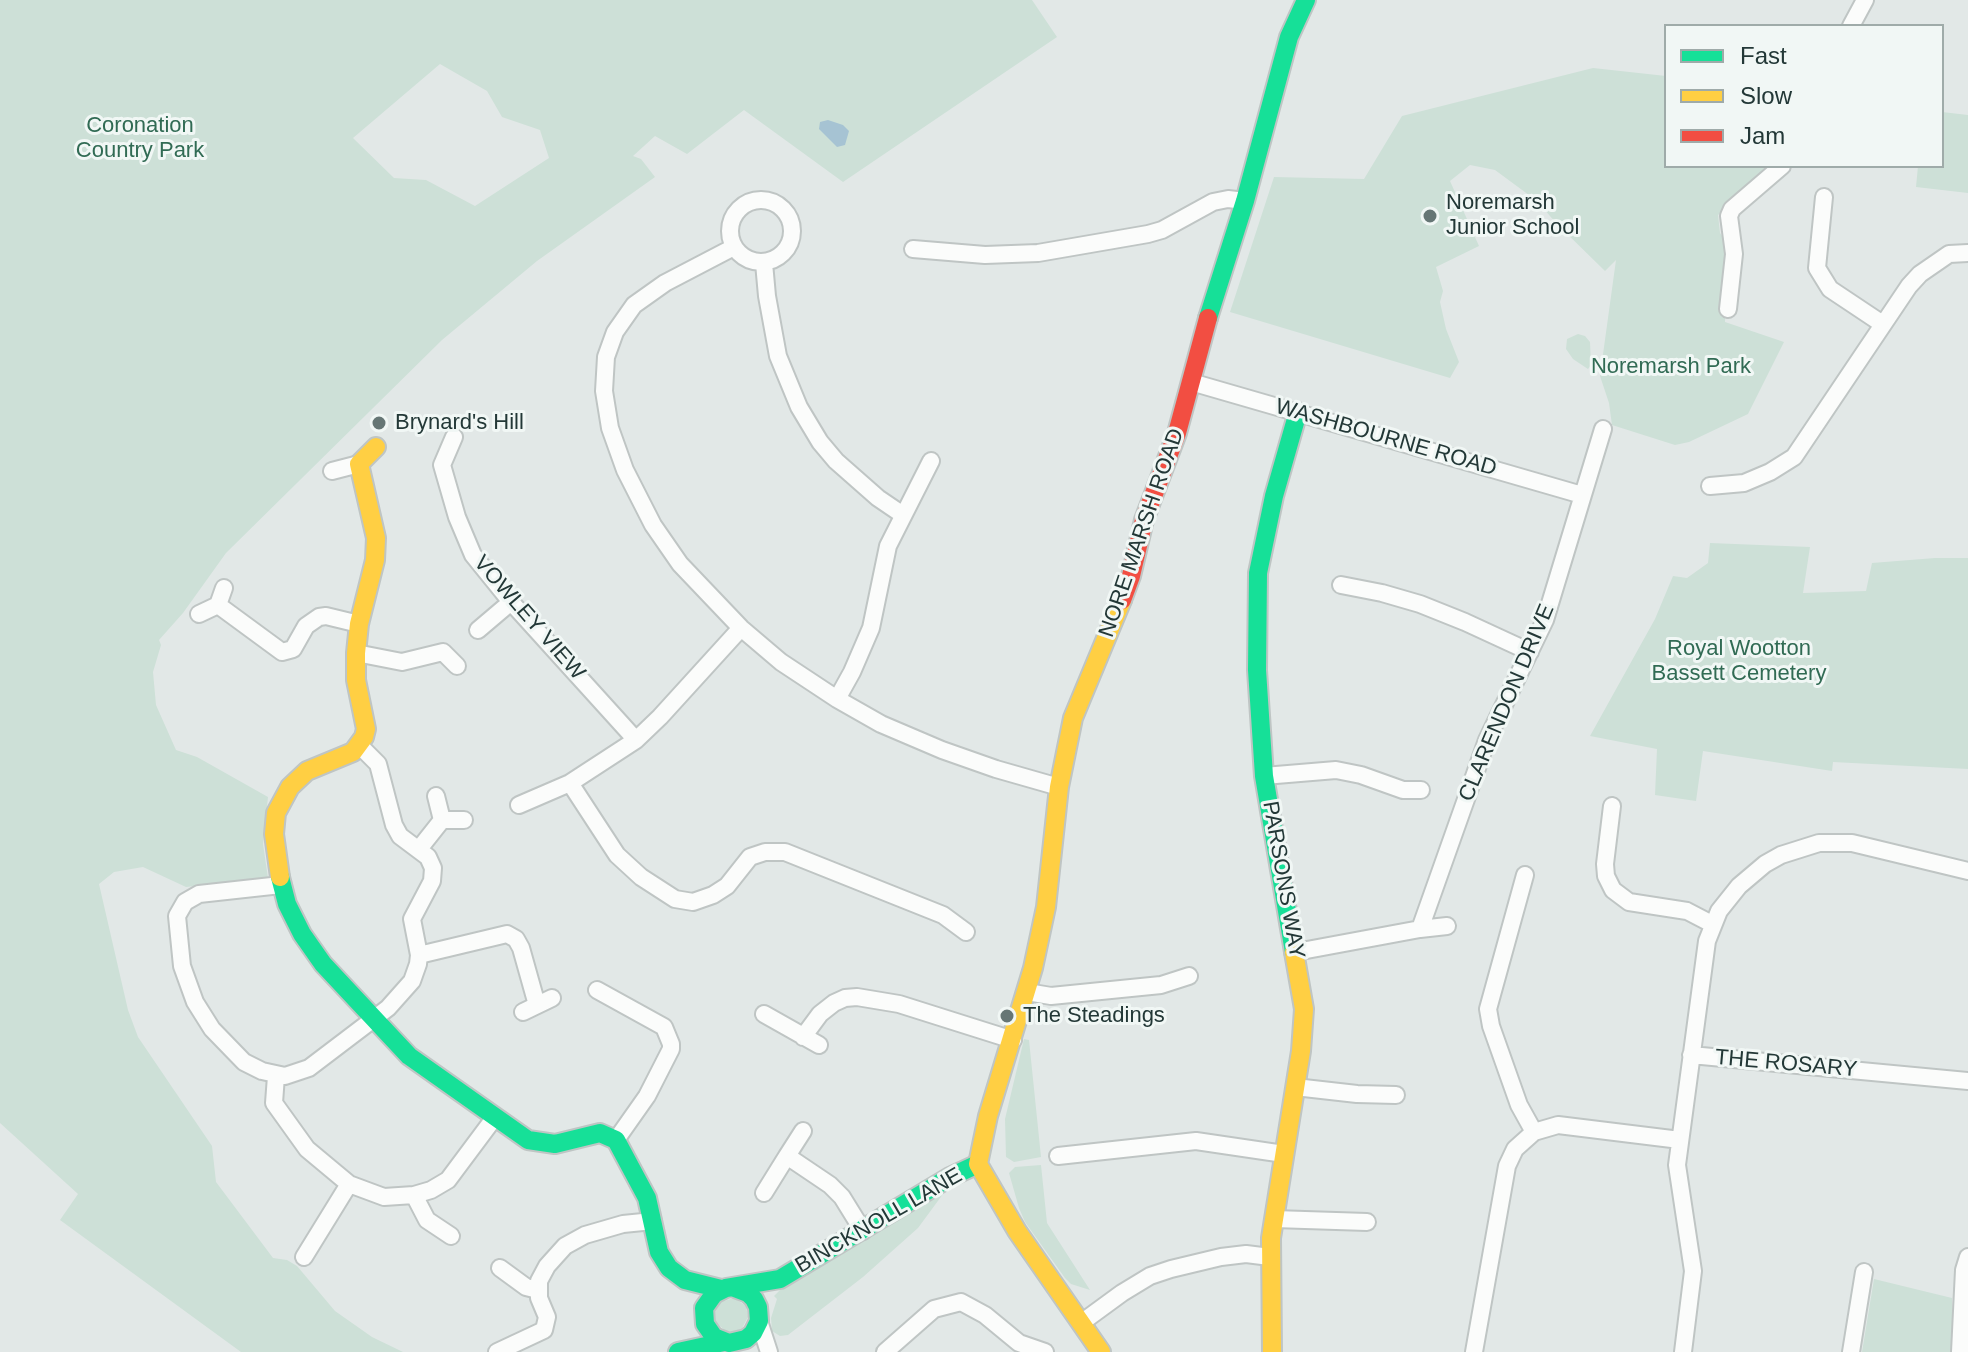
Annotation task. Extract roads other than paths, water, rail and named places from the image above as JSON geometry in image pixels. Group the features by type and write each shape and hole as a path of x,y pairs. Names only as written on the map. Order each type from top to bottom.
{"street":[{"name":"NORE MARSH ROAD","path":"978,1164 988,1116 1027,992 1046,907 1059,787 1079,699 1125,594 1144,520 1177,433 1289,37 1306,0"},
{"path":"1852,24 1865,0"},
{"path":"1728,309 1734,254 1729,216 1732,209 1780,168"},
{"path":"1824,197 1817,268 1830,289 1881,323"},
{"path":"913,249 985,255 1038,253 1148,234 1162,230 1213,202 1228,199 1245,201"},
{"path":"759,200 776,203 789,216 793,233 781,256 764,263 747,259 734,247 731,239 731,221 742,206 759,200"},
{"path":"734,247 665,283 634,305 615,332 606,357 604,382 610,428 644,509 680,564 741,628 781,662 881,724 996,769 1059,787"},
{"path":"1710,486 1744,483 1794,457 1881,323 1920,274 1949,254 1968,253"},
{"path":"764,263 778,356 789,388 809,427 836,461 878,498 903,515"},
{"name":"WASHBOURNE ROAD","path":"1191,382 1582,495"},
{"name":"PARSONS WAY","path":"1272,1352 1270,1257 1304,1032 1304,1009 1264,776 1257,670 1258,573 1274,496 1298,412"},
{"name":"CLARENDON DRIVE","path":"1420,929 1487,740 1545,620 1603,429"},
{"name":"VOWLEY VIEW","path":"454,437 442,465 457,517 479,565 636,740"},
{"path":"332,471 359,464 376,447"},
{"path":"837,699 871,628 883,560 931,461"},
{"path":"359,464 376,538 375,560 359,624 356,653 356,680 366,722 364,737 346,756 307,771 284,797 276,813 274,834 281,885 302,934 323,964 409,1056 495,1117 538,1143 555,1144 600,1133 616,1140 647,1198 659,1252 669,1268 685,1280 711,1334 769,1351"},
{"path":"1341,585 1420,604 1530,652"},
{"path":"199,614 218,605 224,588"},
{"path":"478,630 511,602"},
{"path":"218,605 282,652 293,649 306,626 319,617 359,624"},
{"path":"519,805 570,783 636,740 741,628"},
{"path":"356,653 402,662 445,644 457,666"},
{"path":"281,885 199,894 185,902 177,916 182,966 203,1015 212,1029 244,1062 276,1076 309,1068 396,1001 412,981 419,955 412,919 429,887 433,874 431,862 400,836 394,825 378,764 359,745"},
{"path":"1264,776 1336,770 1403,790 1421,790"},
{"path":"570,783 617,855 641,877 675,899 693,902 713,895 727,886 750,857 765,852 785,852 943,915 966,932"},
{"path":"436,796 442,820"},
{"path":"1612,806 1605,864 1606,876 1613,890 1629,902 1687,911 1712,924"},
{"path":"419,849 442,820"},
{"path":"442,820 464,820"},
{"name":"THE ROSARY","path":"1968,871 1852,843 1819,843 1781,855 1765,864 1726,900 1712,924 1691,1055 1968,1081"},
{"path":"1525,875 1488,1009 1519,1105 1534,1132"},
{"path":"1296,952 1447,926"},
{"path":"419,955 507,934 516,939 521,948 537,1005"},
{"path":"1027,992 1051,996 1163,992 1189,976"},
{"path":"597,990 664,1027 671,1044 647,1096 616,1140"},
{"path":"803,1037 820,1014 834,1003 857,997 899,1004 1013,1040"},
{"path":"764,1014 819,1045"},
{"path":"1683,1352 1693,1271 1691,1243 1677,1175 1691,1055"},
{"path":"276,1076 273,1097 277,1109 315,1157 349,1184 384,1197 414,1195 448,1180 495,1117"},
{"path":"1295,1087 1396,1095"},
{"path":"1474,1352 1507,1166 1515,1149 1534,1132 1558,1125 1680,1140"},
{"path":"764,1193 803,1131"},
{"path":"1058,1156 1196,1141 1284,1154"},
{"path":"787,1156 830,1185 842,1197 863,1231"},
{"path":"978,1164 1017,1231 1101,1352"},
{"name":"BINCKNOLL LANE","path":"728,1288 780,1279 950,1177 978,1164"},
{"path":"304,1257 349,1184"},
{"path":"414,1195 427,1220 451,1236"},
{"path":"1274,1219 1367,1222"},
{"path":"497,1352 544,1330 547,1317 538,1290 547,1266 569,1242 623,1224 653,1221"},
{"path":"1081,1323 1150,1276 1221,1257 1246,1254 1270,1257"},
{"path":"1960,1352 1964,1270 1968,1257"},
{"path":"500,1268 526,1287 538,1290"},
{"path":"1851,1352 1864,1272"},
{"name":"BINCKNOLL LANE","path":"759,1316 780,1279"},
{"path":"685,1280 751,1296 769,1351"},
{"path":"679,1352 695,1337 708,1300 728,1288"},
{"path":"885,1352 934,1309 961,1302 985,1315 1019,1343 1045,1352"},
{"path":"679,1352 733,1341 753,1333 759,1316"}],"water":[{"path":"828,120 843,125 849,131 845,145 837,147 819,129 820,122"}],"place":[{"name":"Noremarsh Junior School","path":"1430,216"},
{"name":"Brynard's Hill","path":"379,423"},
{"name":"The Steadings","path":"1007,1016"}],"park label":[{"name":"Coronation Country Park","path":"140,138"},
{"name":"Noremarsh Park","path":"1671,367"},
{"name":"Royal Wootton Bassett Cemetery","path":"1739,662"}]}
